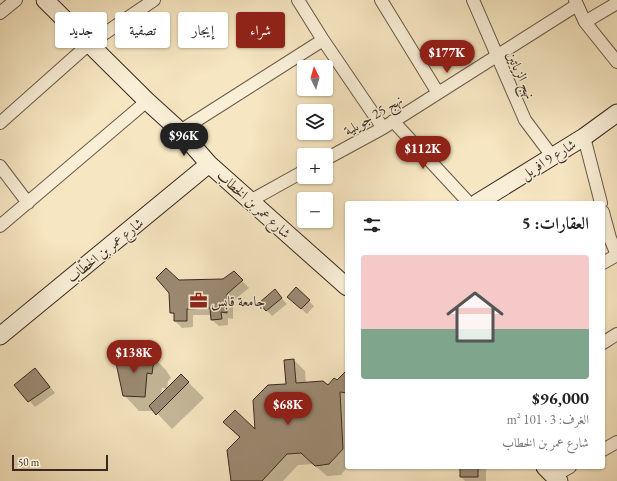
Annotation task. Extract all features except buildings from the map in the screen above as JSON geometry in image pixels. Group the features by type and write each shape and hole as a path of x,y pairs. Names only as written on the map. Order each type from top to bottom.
{"street":[{"path":"0,13 16,0"},
{"name":"شارع عمر بن الخطاب","path":"45,0 57,12"},
{"path":"107,32 154,0"},
{"path":"298,0 323,40 388,125 467,201"},
{"path":"381,0 438,93"},
{"name":"نهج الزياتين","path":"473,0 525,120 552,156"},
{"path":"576,2 585,22 617,62"},
{"name":"نهج 25 جويلية","path":"333,155 388,125 497,57 576,2"},
{"path":"585,22 617,3"},
{"path":"180,131 323,40"},
{"path":"0,122 84,48"},
{"name":"شارع عمر بن الخطاب","path":"93,48 180,131 209,164 345,284"},
{"path":"0,226 147,101"},
{"name":"شارع 9 افريل","path":"480,201 584,137 617,113"},
{"path":"584,137 600,201"},
{"name":"شارع عمر بن الخطّاب","path":"0,336 209,164"},
{"path":"0,166 28,203"},
{"path":"250,201 297,175"},
{"path":"605,217 614,237 617,255 605,262"},
{"path":"605,342 617,334"},
{"path":"605,449 617,442"},
{"path":"553,475 566,469"}],"place":[{"name":"جامعة قابس","path":"198,301"}]}
